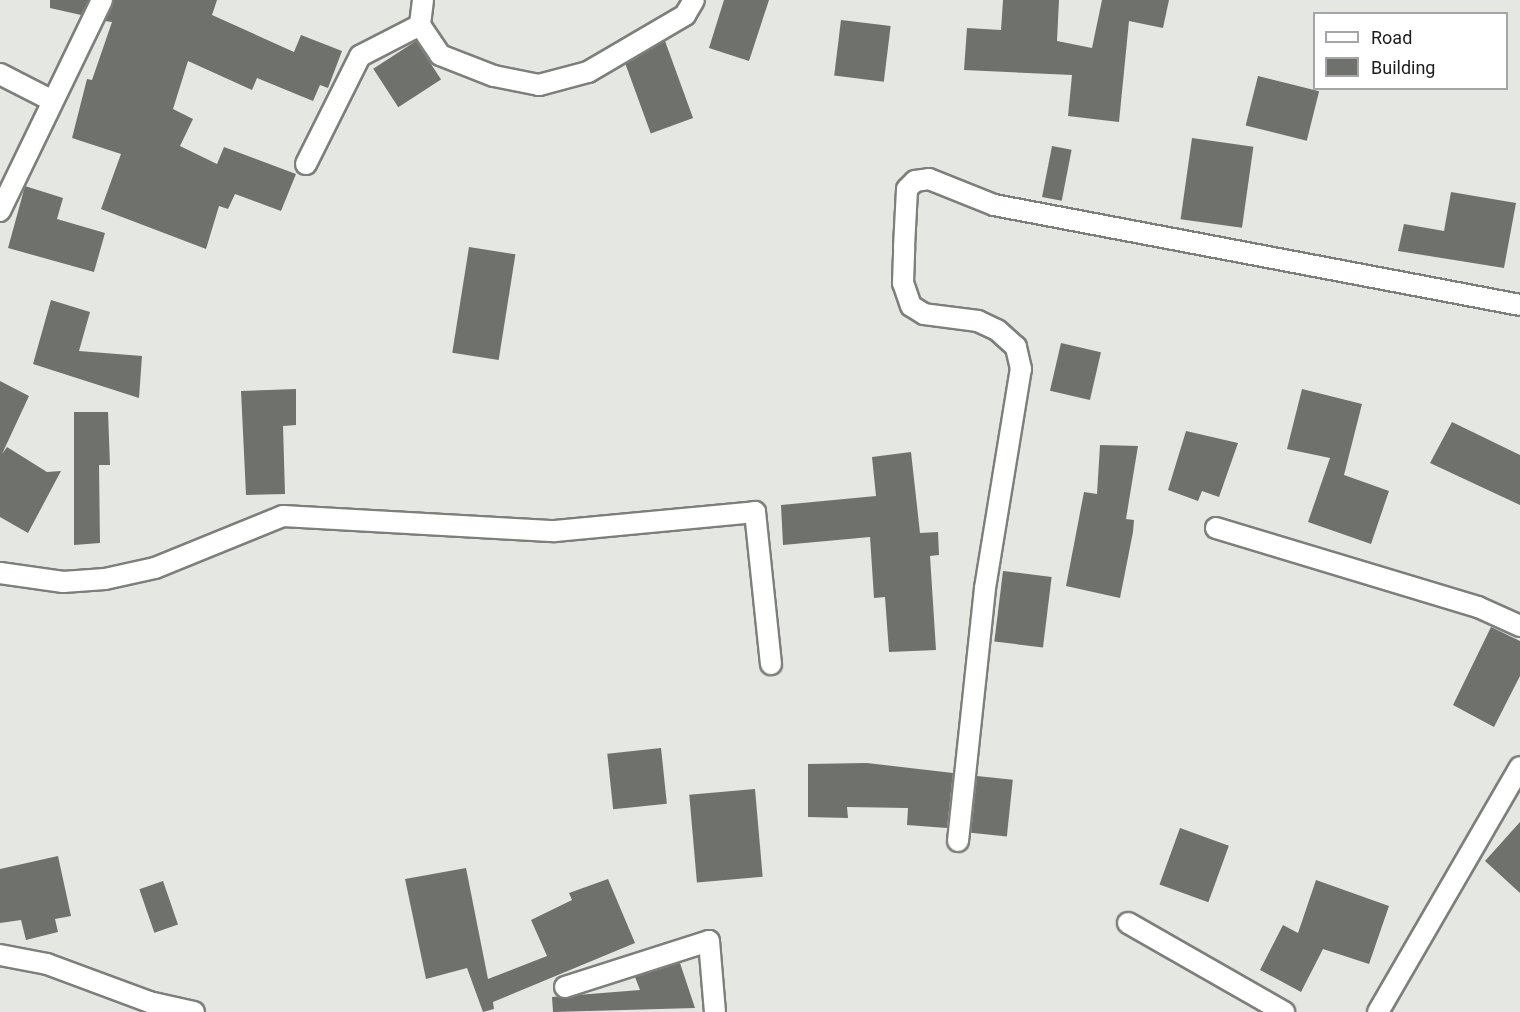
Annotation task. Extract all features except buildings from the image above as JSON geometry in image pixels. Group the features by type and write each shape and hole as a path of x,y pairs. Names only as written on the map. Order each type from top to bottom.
{"street":[{"path":"0,211 102,0"},
{"path":"423,0 420,25 440,55 494,76 539,85 588,72 685,15 694,0"},
{"path":"306,164 360,56 420,25"},
{"path":"0,74 53,101"},
{"path":"958,841 985,588 1022,369 1016,347 997,330 978,321 924,314 910,306 903,283 904,246 907,189 915,181 929,179 994,205 1520,305"},
{"path":"0,573 63,582 105,579 164,565 251,524 283,516 555,531 755,512 771,664"},
{"path":"1216,528 1478,606 1520,626"},
{"path":"1378,1012 1520,768"},
{"path":"1128,923 1284,1012"},
{"path":"566,987 710,941 715,1012"},
{"path":"0,955 47,963 149,1002 194,1012"}]}
